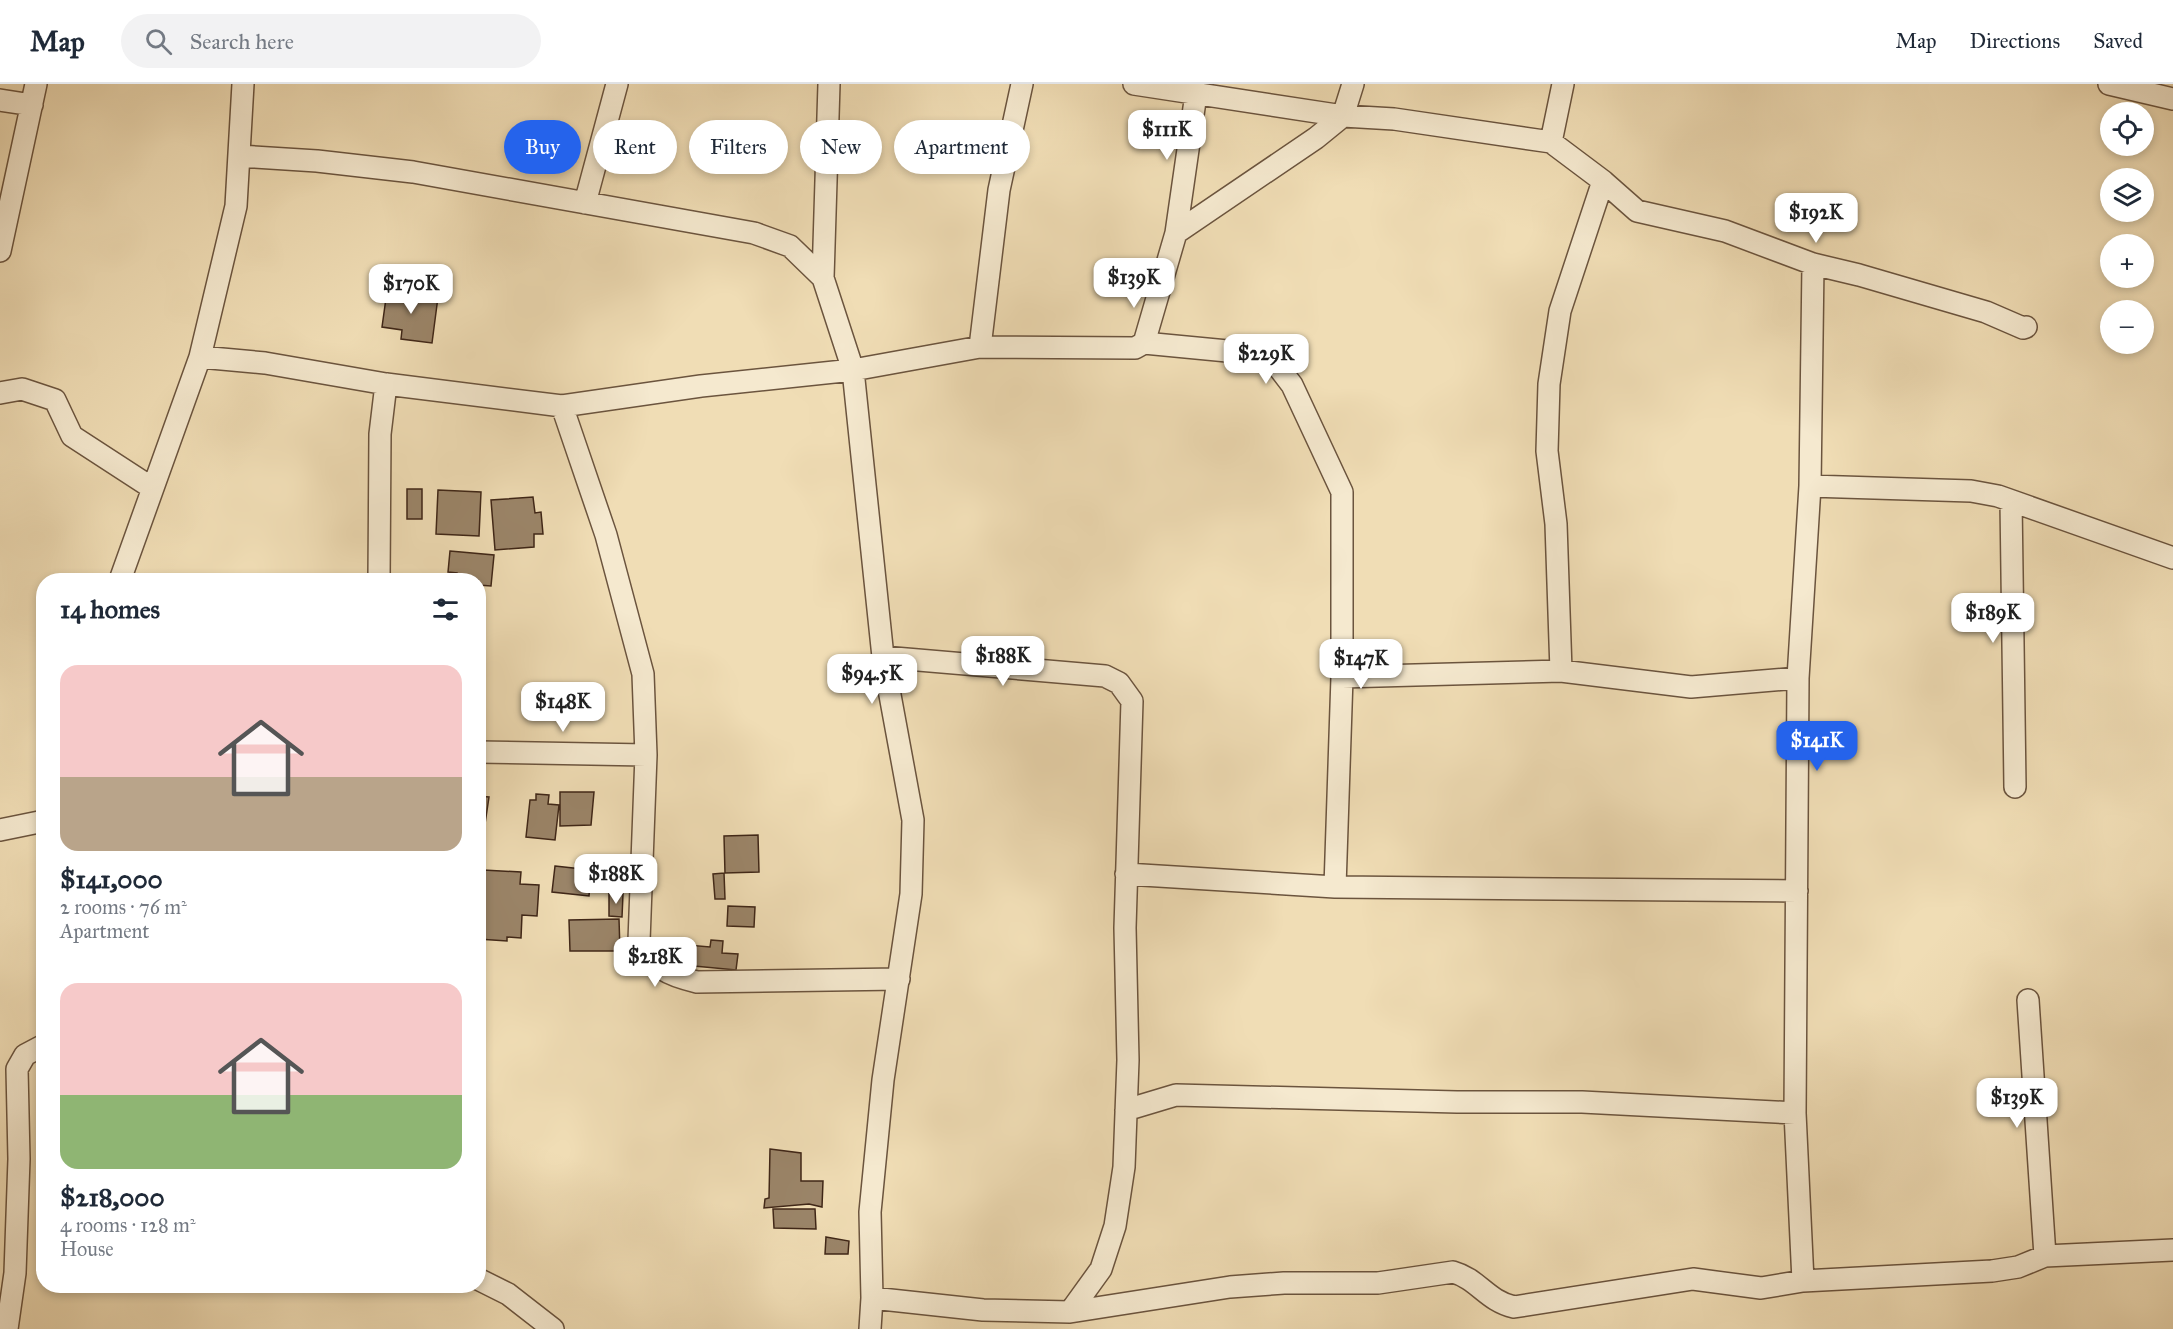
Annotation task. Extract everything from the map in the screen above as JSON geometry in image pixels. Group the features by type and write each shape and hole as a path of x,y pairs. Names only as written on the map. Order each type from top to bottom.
{"street":[{"path":"0,251 36,84"},
{"path":"122,573 200,357 236,206 243,84"},
{"path":"585,204 616,84"},
{"path":"830,84 823,278 853,370 883,657 913,820 912,894 883,1080 870,1212 872,1298 870,1329"},
{"path":"980,347 999,190 1022,84"},
{"path":"1134,84 1342,116 1394,119 1551,142 1637,210 1725,231 1813,264 1974,308 2023,328 2026,327"},
{"path":"1176,233 1306,144 1342,116 1353,84"},
{"path":"1551,142 1563,84"},
{"path":"2109,84 2173,99"},
{"path":"1144,343 1176,233 1196,94"},
{"path":"0,100 32,105"},
{"path":"239,156 317,161 413,172 754,233 790,246 823,278"},
{"path":"1561,671 1556,524 1547,451 1549,384 1560,311 1603,181"},
{"path":"1803,1281 1795,1113 1798,678 1810,486 1813,264"},
{"path":"200,357 265,363 386,384 562,406 701,386 853,370 980,347 1135,348 1144,343 1269,355 1292,385 1342,492 1342,676 1335,887"},
{"path":"380,573 380,434 386,384"},
{"path":"0,393 22,389 55,400 72,436 152,488"},
{"path":"562,406 606,535 643,674 646,756 639,941 649,959 670,976 697,982 899,979"},
{"path":"1810,486 1971,491 1998,496 2173,558"},
{"path":"2011,501 2015,787"},
{"path":"883,657 1105,676 1119,683 1132,701 1126,874 1124,1167 1115,1226 1101,1269 1070,1312"},
{"path":"1342,676 1561,671 1691,687 1798,678"},
{"path":"486,753 646,756"},
{"path":"0,830 36,823"},
{"path":"1126,874 1335,887 1797,891"},
{"path":"2028,1000 2045,1256"},
{"path":"7,1329 8,1274 20,1159 17,1069 25,1055 36,1049"},
{"path":"1126,1110 1176,1095 1457,1102 1582,1101 1795,1113"},
{"path":"872,1298 983,1310 1070,1312 1230,1287 1284,1282 1378,1283 1454,1272 1463,1275 1500,1304 1514,1307 1693,1279 1761,1288 1803,1281 1992,1271 2018,1267 2045,1256 2173,1250"},
{"path":"486,1283 508,1294 553,1329"}],"building":[{"path":"387,291 438,297 432,343 401,339 402,330 382,327"},
{"path":"407,489 422,489 422,519 407,519"},
{"path":"438,490 481,492 479,536 436,534"},
{"path":"533,497 535,513 541,512 543,534 534,534 534,547 495,550 491,500"},
{"path":"450,551 494,555 491,586 486,586 486,573 448,572"},
{"path":"560,792 594,792 591,825 560,826"},
{"path":"536,794 549,795 548,804 559,805 555,840 526,837 530,800 536,800"},
{"path":"486,797 489,797 486,817"},
{"path":"758,835 759,872 725,873 724,836"},
{"path":"555,866 600,871 598,885 590,884 589,896 552,892"},
{"path":"486,870 521,872 520,884 539,885 537,916 522,915 521,938 507,937 507,941 486,940"},
{"path":"724,873 725,899 715,899 713,874"},
{"path":"609,893 623,894 622,917 609,916"},
{"path":"728,906 755,907 754,927 727,926"},
{"path":"619,919 620,951 570,951 569,920"},
{"path":"711,940 723,941 722,953 738,954 736,970 673,964 676,944 710,947"},
{"path":"770,1149 801,1153 801,1181 823,1181 822,1207 809,1204 764,1208 765,1199 769,1198"},
{"path":"773,1209 815,1209 816,1229 774,1228"},
{"path":"826,1237 849,1241 848,1254 825,1254"}]}
